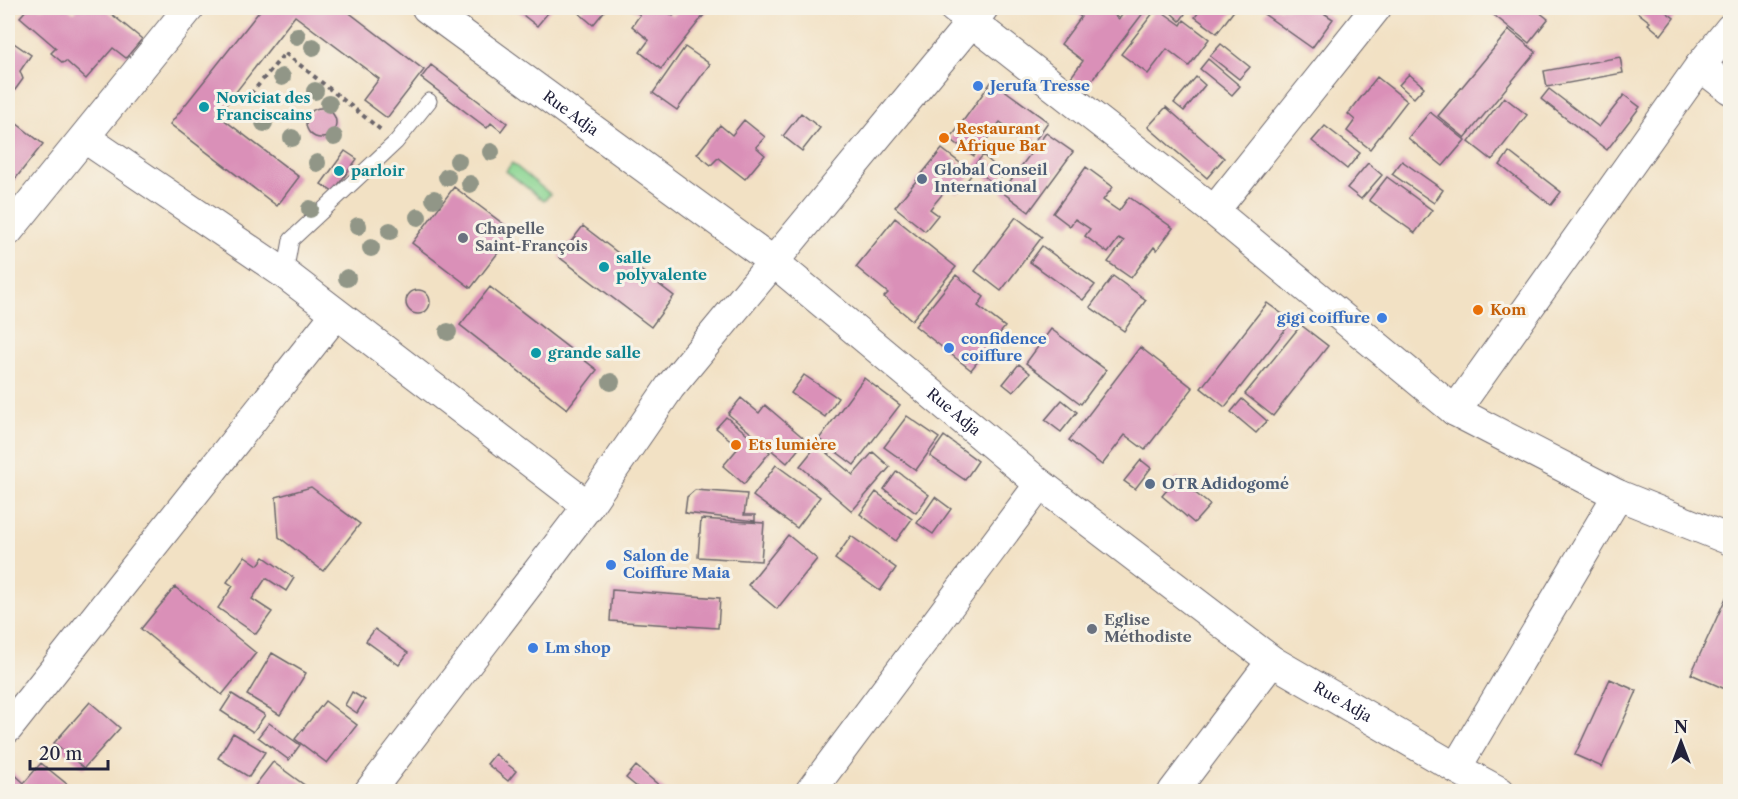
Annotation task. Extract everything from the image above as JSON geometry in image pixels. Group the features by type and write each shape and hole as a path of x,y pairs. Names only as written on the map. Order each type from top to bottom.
{"street":[{"path":"8,231 189,8"},
{"name":"Rue Adja","path":"427,8 774,263 1040,484 1272,661 1500,792"},
{"path":"1214,211 1376,8"},
{"path":"369,792 588,506 670,387 774,263 970,12 1455,411 1618,495 1731,540"},
{"path":"1455,411 1700,66 1731,29"},
{"path":"1700,66 1731,89"},
{"path":"84,138 285,274 588,506"},
{"path":"8,728 336,314"},
{"path":"810,792 1040,484"},
{"path":"1456,768 1618,495"},
{"path":"1173,792 1272,661"}],"lane":[{"path":"285,274 291,240 396,142 429,101"}],"path":[{"path":"245,101 285,53 396,142"}],"green space":[{"path":"512,163 550,194 544,201 506,171"}],"building":[{"path":"28,8 67,8 74,13 78,8 104,8 142,39 126,58 113,48 86,79 66,61 63,63 51,53 56,48 20,17"},
{"name":"Noviciat des Franciscains","path":"262,8 343,8 424,70 387,118 363,100 379,79 295,16 218,115 299,177 277,206 170,124"},
{"path":"514,8 552,8 537,26"},
{"path":"584,8 607,8 593,25 579,13"},
{"path":"631,8 663,8 673,16 680,8 708,10 661,69 640,52 649,40 632,26 640,15"},
{"path":"1069,8 1106,8 1119,19 1128,8 1147,8 1086,88 1071,77 1083,61 1061,44 1081,17"},
{"path":"1157,8 1181,25 1184,20 1209,39 1189,66 1167,49 1148,74 1121,54"},
{"path":"1166,8 1177,8 1185,14 1180,21"},
{"path":"1202,8 1236,8 1217,33 1195,17"},
{"path":"1269,8 1316,8 1333,19 1312,48 1264,14"},
{"path":"1485,8 1534,8 1548,19 1529,43"},
{"path":"1632,8 1661,8 1674,18 1661,35 1648,24 1650,22"},
{"path":"1509,30 1536,52 1465,138 1438,116"},
{"path":"8,39 31,55 20,71 23,79 15,90 8,91"},
{"path":"1221,44 1250,67 1239,79 1210,56"},
{"path":"685,47 710,64 677,110 653,93"},
{"path":"1620,57 1623,73 1547,87 1544,71"},
{"path":"1208,59 1240,86 1232,95 1200,69"},
{"path":"431,65 507,123 501,131 491,123 487,128 421,78"},
{"path":"1409,74 1424,87 1414,98 1399,85"},
{"path":"1196,77 1205,85 1184,111 1174,103"},
{"path":"1377,77 1407,101 1370,149 1347,131 1355,120 1348,114"},
{"path":"992,81 1048,122 1032,145 1000,122 974,156 950,139"},
{"path":"1549,89 1599,127 1624,95 1640,107 1607,150 1541,99"},
{"path":"1504,97 1527,115 1492,160 1469,142"},
{"path":"1166,107 1224,158 1207,178 1148,127"},
{"path":"321,108 332,112 336,123 332,134 321,138 310,134 306,123 310,112"},
{"path":"1430,112 1465,140 1443,166 1408,138"},
{"path":"801,113 820,128 802,151 783,136"},
{"path":"8,117 43,144 8,188"},
{"path":"744,120 765,137 756,147 765,155 745,179 718,158 711,165 697,154 720,125 732,135"},
{"path":"1325,126 1360,153 1347,169 1312,141"},
{"path":"1046,133 1073,152 1029,212 1002,192"},
{"path":"942,149 973,173 957,193 949,186 930,209 938,215 925,231 895,207"},
{"name":"parloir","path":"345,151 357,159 333,192 321,184"},
{"path":"1509,152 1561,192 1551,205 1500,165"},
{"path":"983,155 1004,174 995,185 973,167"},
{"path":"1402,161 1443,190 1434,203 1392,174"},
{"path":"1368,163 1382,175 1361,199 1347,188"},
{"path":"1086,167 1113,187 1103,200 1119,211 1129,197 1173,228 1157,250 1154,247 1131,278 1108,262 1124,241 1119,238 1108,253 1085,236 1090,229 1075,219 1070,226 1053,213"},
{"path":"1387,177 1432,210 1415,233 1369,200"},
{"name":"Chapelle Saint-François","path":"454,187 514,232 471,288 412,243"},
{"path":"1016,217 1042,237 1001,291 975,271"},
{"path":"895,218 956,267 912,320 884,297 888,293 856,267"},
{"name":"salle polyvalente","path":"583,226 674,296 651,327 559,257"},
{"path":"1042,246 1095,285 1083,300 1030,262"},
{"path":"956,275 984,297 978,306 1005,327 971,370 915,326"},
{"path":"1113,276 1146,300 1124,331 1090,307"},
{"name":"grande salle","path":"490,287 597,370 567,409 460,325"},
{"path":"418,290 423,291 429,297 429,307 423,313 418,314 413,313 407,307 406,302 407,297 413,291"},
{"path":"1267,303 1292,321 1225,407 1201,388"},
{"path":"1301,325 1328,346 1273,416 1245,394"},
{"path":"1051,329 1106,370 1081,404 1026,363"},
{"path":"1140,347 1193,388 1145,450 1125,435 1102,465 1069,440"},
{"path":"1019,364 1030,373 1013,392 1003,384"},
{"path":"804,375 838,398 825,417 791,393"},
{"path":"864,378 900,405 854,465 819,439"},
{"path":"741,398 759,413 765,405 806,440 787,463 728,414"},
{"path":"1242,399 1267,421 1256,433 1231,412"},
{"path":"1062,400 1077,412 1061,432 1045,420"},
{"path":"907,416 939,438 916,470 884,447"},
{"path":"726,417 770,452 744,484 723,466 739,447 716,428"},
{"path":"944,436 978,461 965,480 930,456"},
{"path":"817,445 853,475 873,452 890,467 852,511 800,466"},
{"path":"1141,460 1151,468 1135,489 1124,481"},
{"path":"776,465 820,497 797,528 753,496"},
{"path":"897,471 929,495 916,513 884,489"},
{"path":"1177,478 1210,505 1194,523 1162,496"},
{"path":"311,487 360,524 323,571 279,537 276,497"},
{"path":"695,490 747,494 744,515 755,515 755,521 685,513 687,497"},
{"path":"876,492 912,519 896,541 860,514"},
{"path":"935,497 951,509 933,534 917,523"},
{"path":"701,519 764,523 761,561 698,557"},
{"path":"788,535 817,559 777,609 748,585"},
{"path":"851,536 896,568 880,591 835,559"},
{"path":"245,556 258,565 264,557 294,578 286,591 266,578 252,599 272,612 256,634 218,608 233,586 227,582"},
{"path":"175,587 256,653 222,695 141,629"},
{"path":"1730,589 1730,678 1725,689 1691,674"},
{"path":"612,590 720,598 718,628 610,621"},
{"path":"375,629 408,653 399,665 366,641"},
{"path":"272,653 306,673 280,715 247,695"},
{"path":"1610,679 1637,691 1602,767 1575,755"},
{"path":"352,692 365,700 357,713 345,705"},
{"path":"232,694 265,715 253,732 221,711"},
{"path":"325,701 357,725 327,763 295,739"},
{"path":"90,702 120,728 84,768 54,743"},
{"path":"269,723 300,745 289,760 258,737"},
{"path":"233,733 265,752 249,777 218,758"},
{"path":"495,754 516,771 508,781 487,764"},
{"path":"273,762 307,787 304,792 250,792"},
{"path":"41,763 68,785 63,792 19,792 8,782 11,771 24,783"},
{"path":"636,766 667,792 643,792 626,778"}],"place":[{"name":"Jerufa Tresse","path":"978,86"},
{"name":"Noviciat des Franciscains","path":"204,107"},
{"name":"Restaurant Afrique Bar","path":"944,138"},
{"name":"parloir","path":"339,171"},
{"name":"Global Conseil International","path":"922,179"},
{"name":"Chapelle Saint-François","path":"463,238"},
{"name":"salle polyvalente","path":"604,267"},
{"name":"Kom","path":"1478,310"},
{"name":"gigi coiffure","path":"1382,318"},
{"name":"confidence coiffure","path":"949,348"},
{"name":"grande salle","path":"536,353"},
{"name":"Ets lumière","path":"736,445"},
{"name":"OTR Adidogomé","path":"1150,484"},
{"name":"Salon de Coiffure Maia","path":"611,565"},
{"name":"Eglise Méthodiste","path":"1092,629"},
{"name":"Lm shop","path":"533,648"}]}
